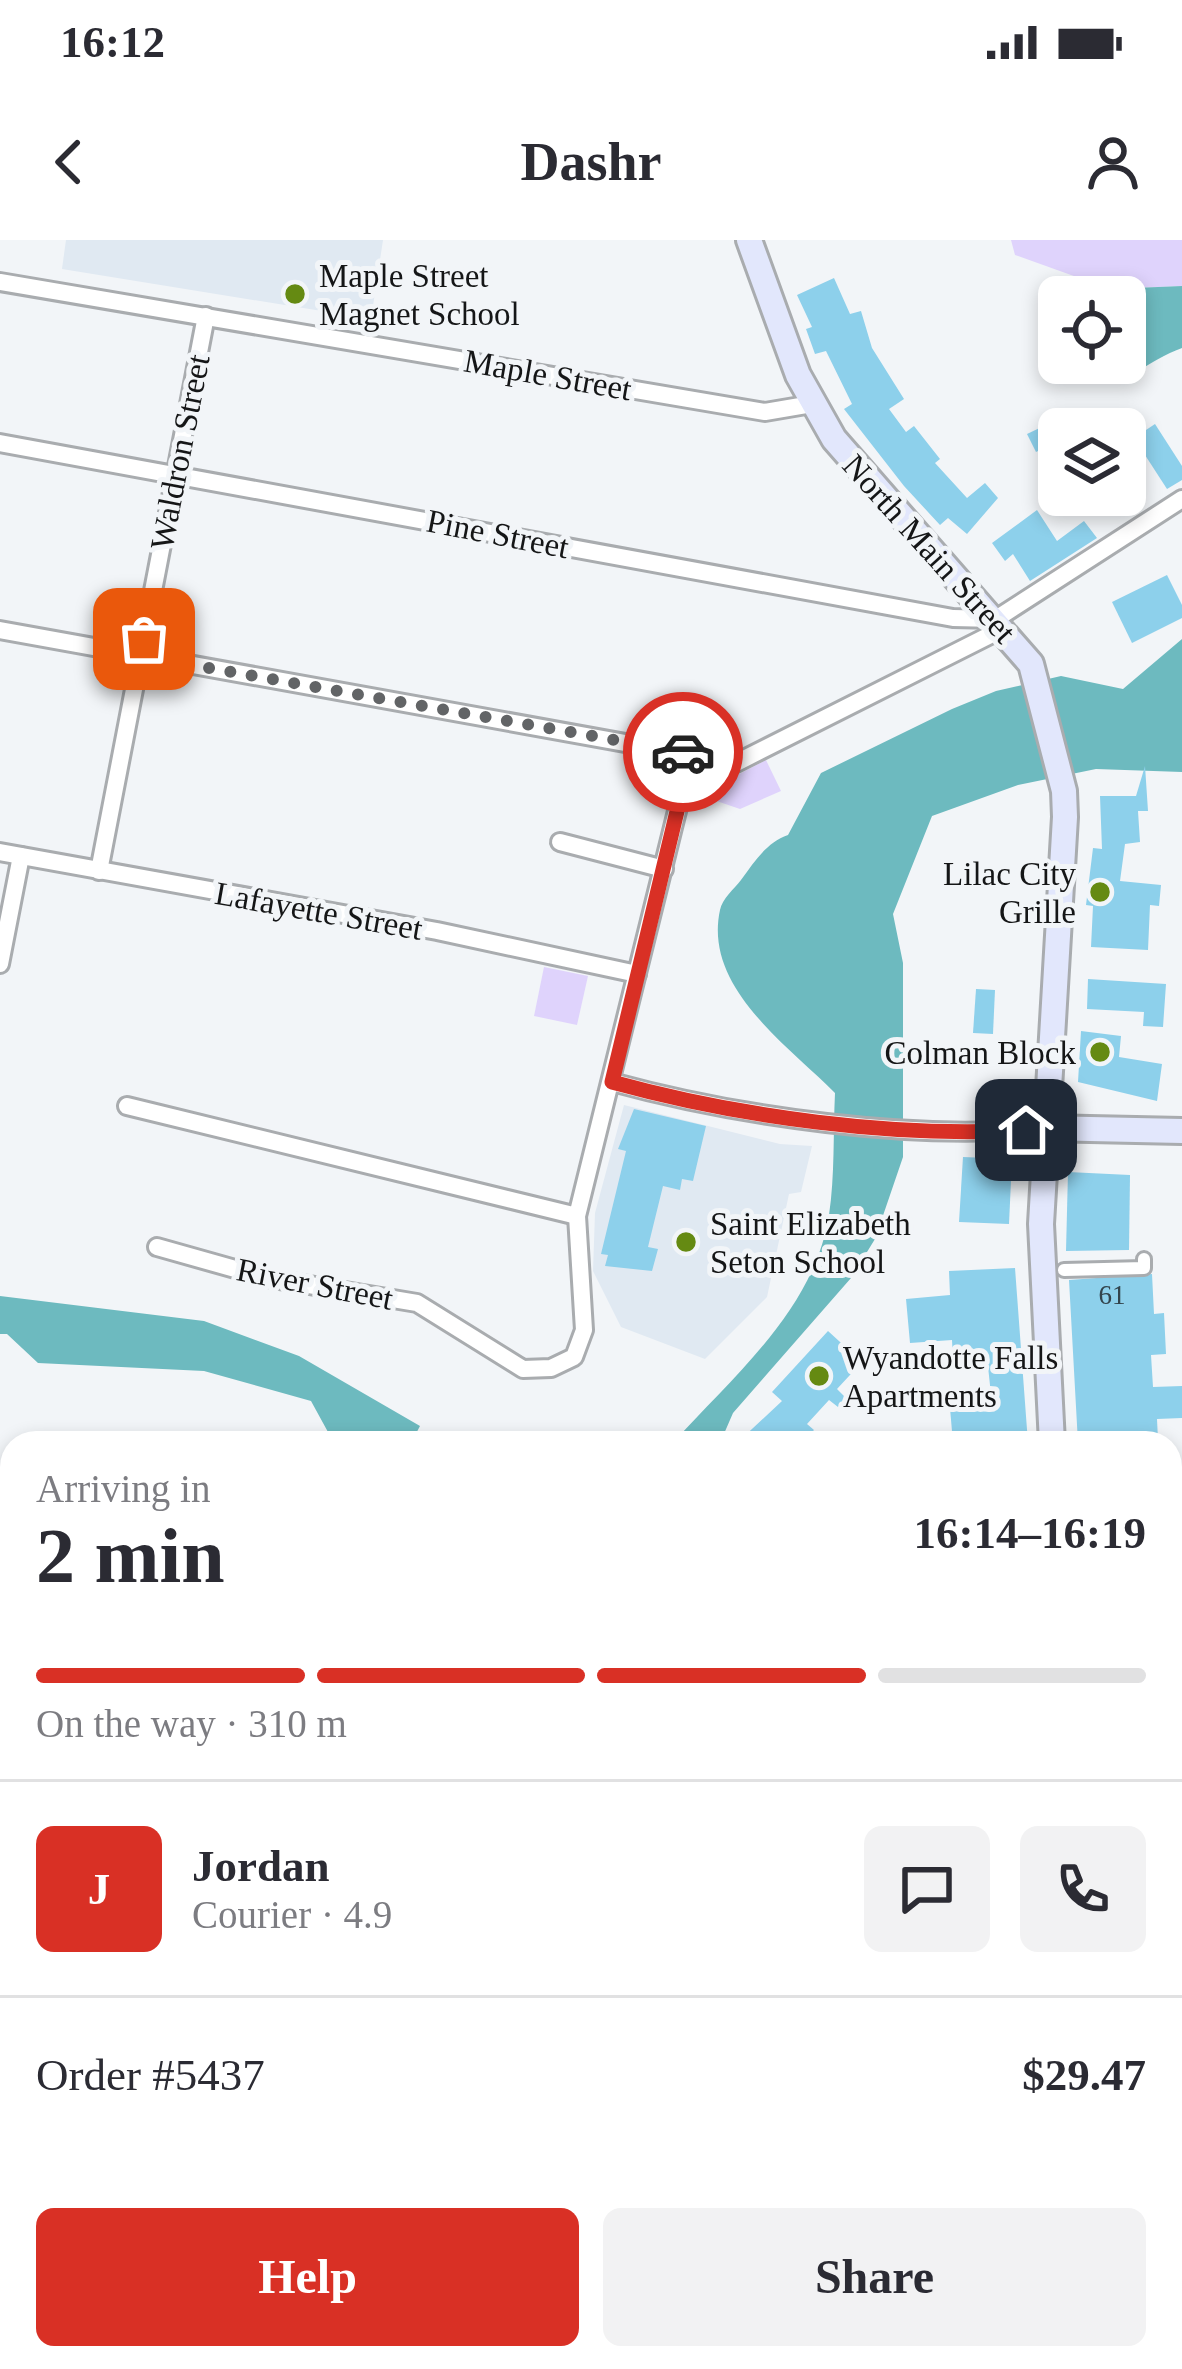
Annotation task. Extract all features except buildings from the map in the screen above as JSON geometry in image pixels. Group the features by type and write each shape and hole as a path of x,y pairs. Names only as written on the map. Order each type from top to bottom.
{"main road":[{"name":"North Main Street","path":"749,240 812,404 893,513 1000,624 1036,678 1064,791 1044,1128 1041,1274 1051,1431"},
{"path":"1044,1128 1182,1131"}],"street":[{"name":"Maple Street","path":"0,282 765,412 812,404"},
{"name":"Waldron Street","path":"99,871 206,316"},
{"name":"Pine Street","path":"0,443 1000,624"},
{"path":"686,753 698,780 736,763 1000,624 1182,499"},
{"path":"0,630 736,763"},
{"name":"River Street","path":"157,1247 266,1278 417,1303 512,1363 535,1371 564,1364 582,1346 577,1216 679,803 698,780"},
{"path":"560,842 664,869"},
{"name":"Lafayette Street","path":"0,852 437,931 637,974"},
{"path":"0,964 21,856"},
{"path":"612,1082 709,1105 815,1118 952,1132 1044,1128"},
{"path":"128,1106 577,1216"},
{"path":"1064,1270 1144,1268 1144,1259"}],"shaded area":[{"name":"Maple Street Magnet School","path":"66,240 383,240 371,319 62,269"},
{"path":"1011,240 1182,240 1182,286 1146,288 1146,276 1074,276 1015,255"},
{"path":"766,760 781,791 740,809 699,795"},
{"path":"544,967 588,976 577,1025 534,1016"},
{"name":"Saint Elizabeth Seton School","path":"624,1105 780,1144 812,1146 801,1192 789,1194 767,1297 705,1359 621,1327 593,1271 595,1213"}],"water":[{"path":"1182,286 1182,348 1146,366 1146,288"},
{"path":"1182,639 1182,772 1096,769 1018,785 932,816 893,914 903,963 903,1157 875,1239 851,1278 733,1413 725,1431 684,1431 789,1311 820,1249 831,1200 835,1093 774,1035 737,990 724,965 718,938 723,902 762,853 788,835 821,773 996,691 1061,676 1123,689"},
{"path":"0,1296 204,1321 299,1356 420,1426 417,1431 327,1431 311,1401 204,1371 38,1363 7,1334 0,1334"}],"way so far":[{"path":"144,639 141,656 683,752"}],"place":[{"name":"Maple Street Magnet School","path":"295,294"},
{"name":"Lilac City Grille","path":"1100,892"},
{"name":"Colman Block","path":"1100,1052"},
{"name":"Saint Elizabeth Seton School","path":"686,1242"},
{"name":"Wyandotte Falls Apartments","path":"819,1376"}],"route":[{"path":"683,752 698,780 679,803 612,1082 709,1105 779,1114 952,1132 1026,1130"}]}
